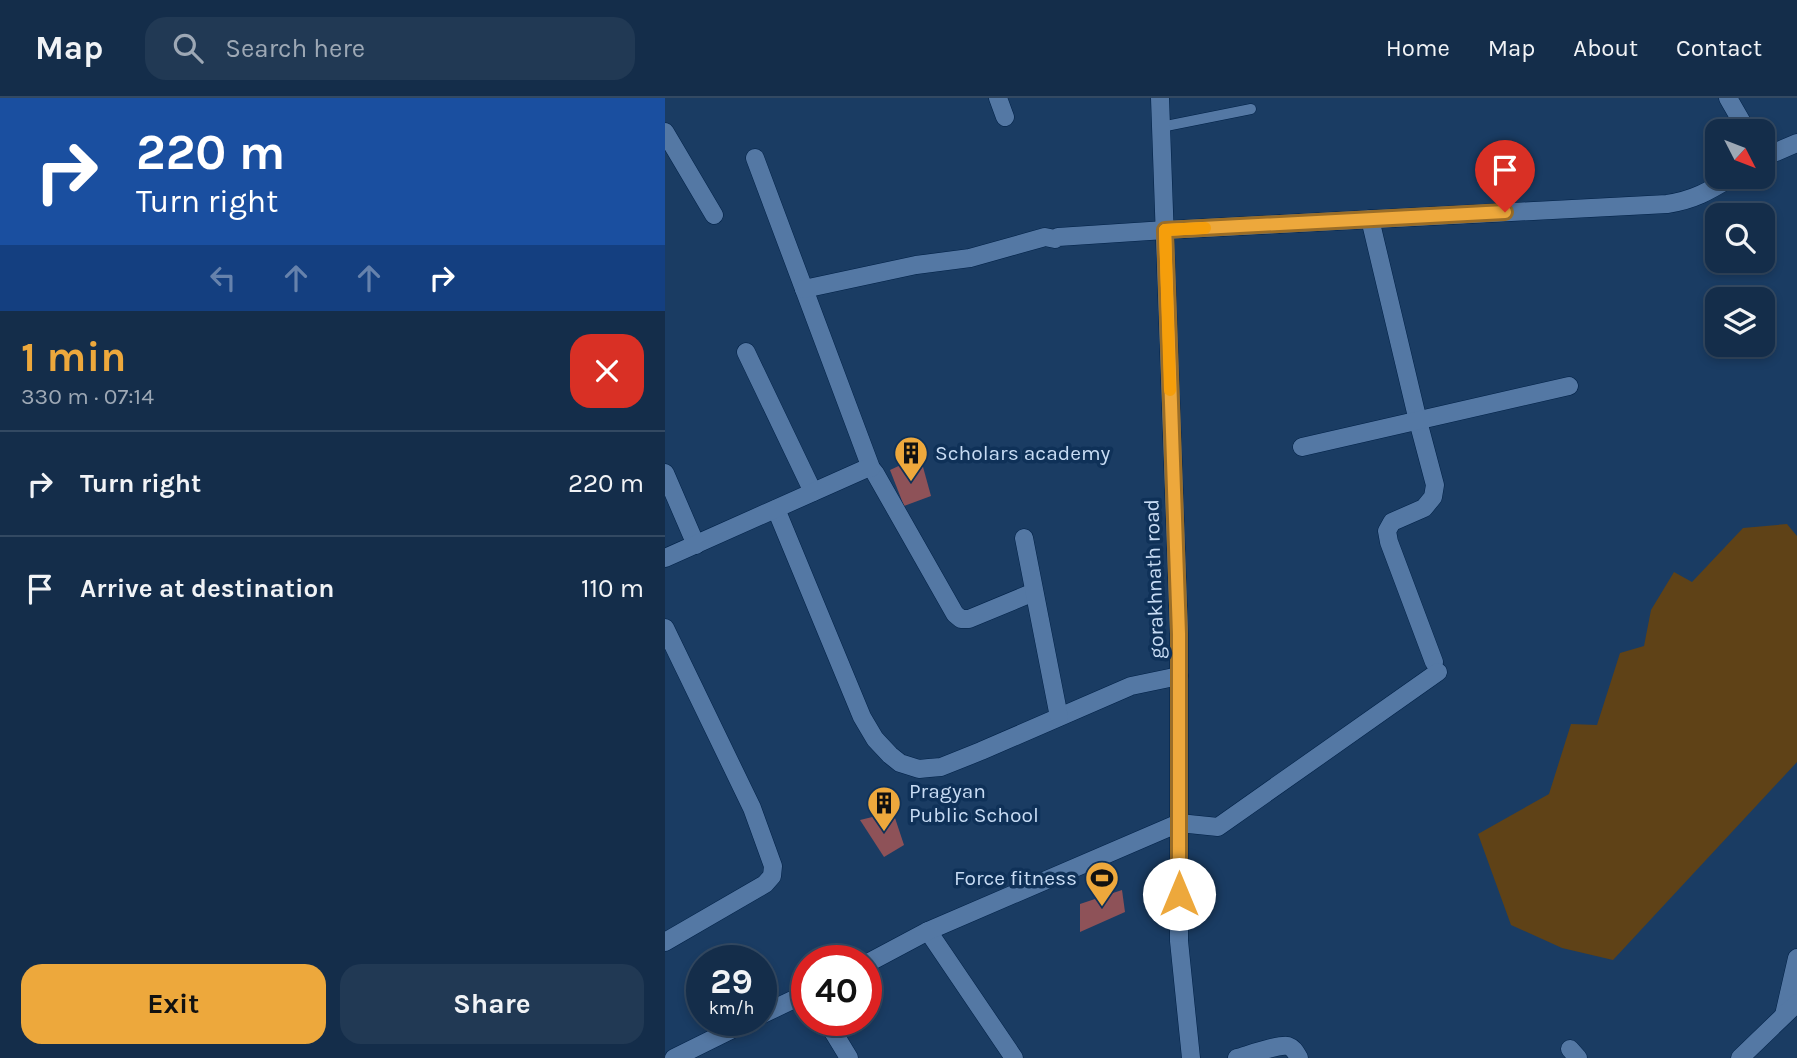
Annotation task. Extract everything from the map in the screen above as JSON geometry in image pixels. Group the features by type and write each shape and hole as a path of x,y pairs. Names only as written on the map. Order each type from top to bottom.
{"street":[{"path":"998,98 1005,117"},
{"name":"gorakhnath road","path":"1160,98 1179,634 1179,941 1191,1058"},
{"path":"1728,98 1740,119"},
{"path":"665,132 714,215"},
{"path":"1775,152 1797,143"},
{"path":"755,158 871,468 876,472 955,614 961,619 969,619 1034,592"},
{"path":"804,289 916,265 970,258 1045,237 1055,239 1165,230 1667,204 1688,201 1712,189"},
{"path":"882,955 927,931 1179,823 1218,827 1436,667 1387,531 1392,522 1424,508 1433,497 1435,485 1370,219"},
{"path":"746,352 813,492"},
{"path":"1302,447 1569,386"},
{"path":"665,558 871,468"},
{"path":"665,474 696,545"},
{"path":"776,509 862,717 875,739 900,763 919,769 941,767 1131,686 1179,676"},
{"path":"1024,538 1059,717"},
{"path":"665,628 752,808 773,866 772,876 765,884 665,942"},
{"path":"927,931 1014,1058"},
{"path":"1740,1058 1791,1009 1797,958"},
{"path":"674,1058 719,1036"},
{"path":"836,1036 849,1058"},
{"path":"1237,1058 1280,1046 1289,1046 1299,1058"}],"lane":[{"path":"1161,127 1251,109"}],"shaded area":[{"path":"1787,524 1797,536 1797,762 1613,960 1562,948 1511,925 1478,834 1549,794 1571,724 1597,725 1620,653 1644,646 1651,610 1674,572 1692,582 1743,528"}],"building":[{"name":"Scholars academy","path":"920,456 931,496 904,506 890,470"},
{"name":"Pragyan Public School","path":"893,812 904,845 884,857 860,820"},
{"name":"Force fitness","path":"1122,890 1125,912 1080,932 1080,904"}],"slow traffic":[{"path":"1170,390 1165,230 1205,228"}],"place":[{"name":"Scholars academy","path":"911,483"},
{"name":"Pragyan Public School","path":"884,833"},
{"name":"Force fitness","path":"1102,908"}],"route":[{"path":"1179,894 1179,634 1165,230 1505,212"}]}
